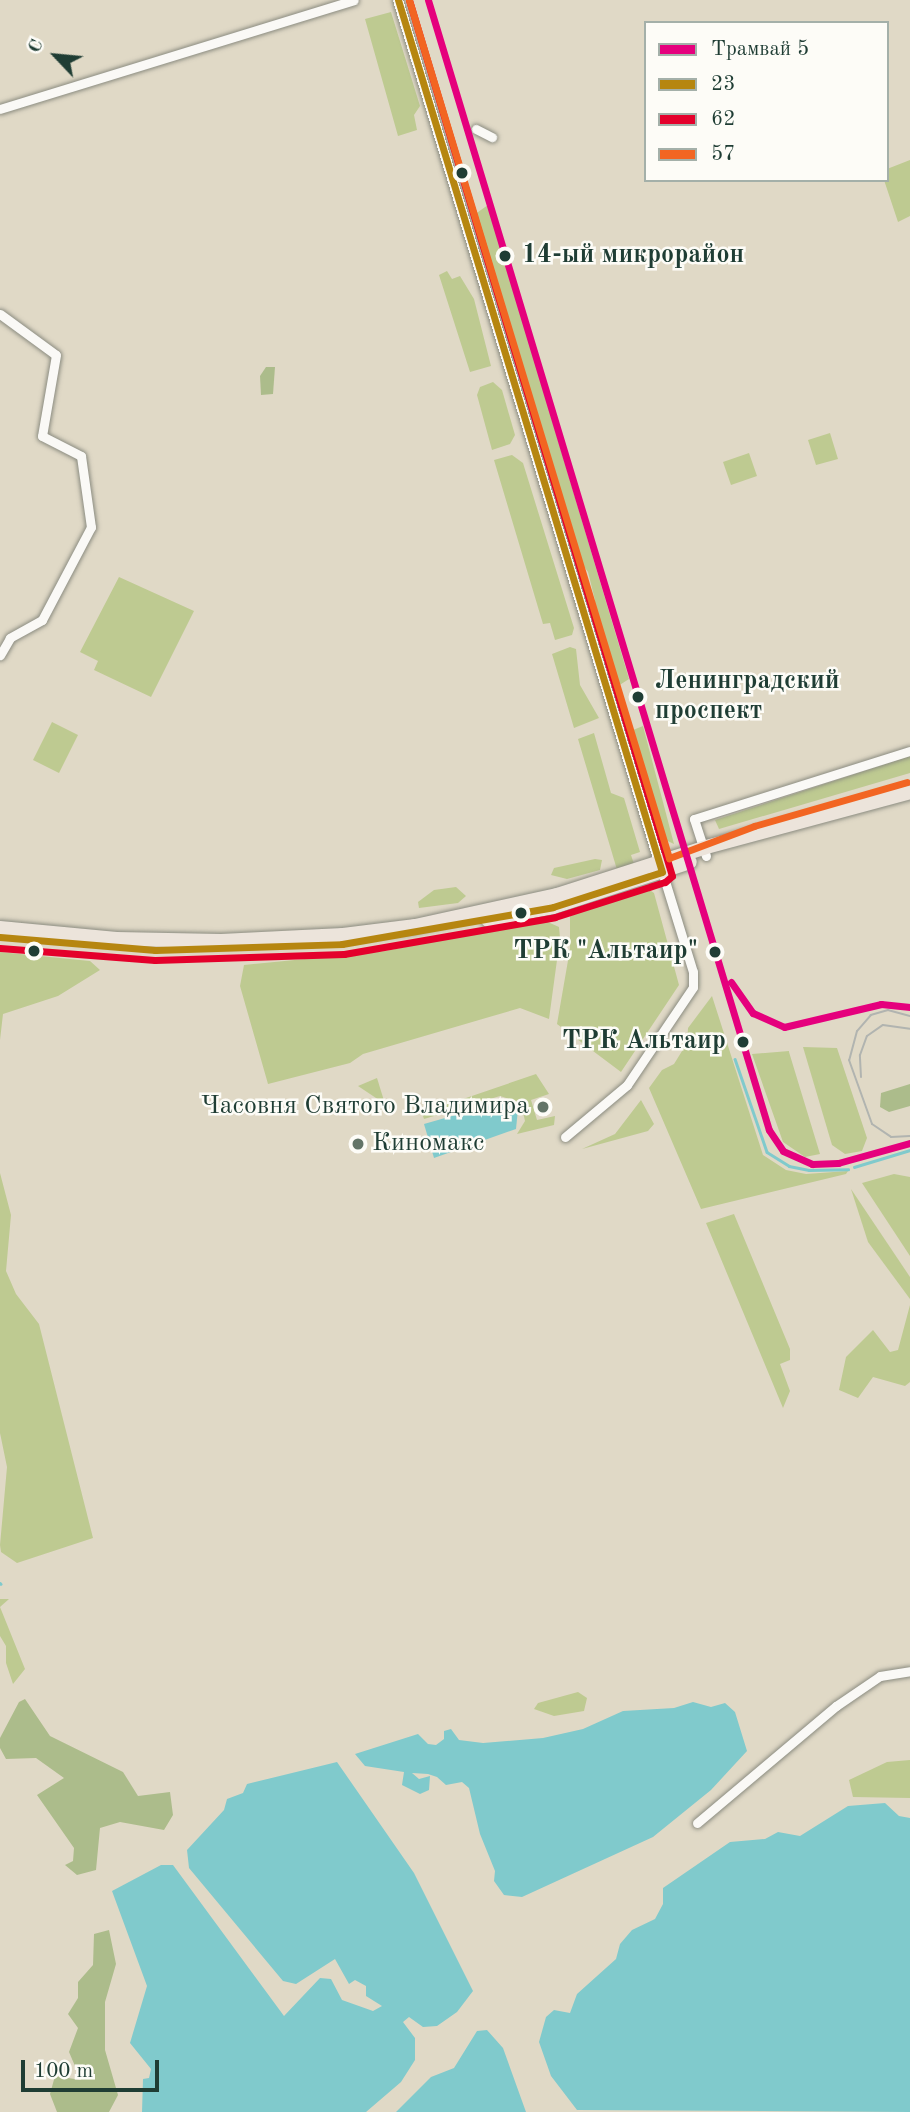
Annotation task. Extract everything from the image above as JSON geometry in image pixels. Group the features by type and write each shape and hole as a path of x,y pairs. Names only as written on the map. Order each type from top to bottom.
{"main road":[{"path":"0,937 156,950 342,944 553,907 705,852 910,792"},
{"path":"0,928 166,941 342,935 519,904 661,867"}],"street":[{"path":"0,109 354,0"},
{"path":"398,0 694,983 634,1077 565,1137"},
{"path":"477,129 492,137"},
{"path":"0,314 56,355 43,436 80,456 91,527 42,620 10,638 0,655"},
{"path":"705,852 694,819 910,751"},
{"path":"697,1823 836,1706 880,1676 910,1671"}],"green space":[{"path":"391,12 420,106 414,115 417,130 398,136 365,19"},
{"path":"910,160 910,216 898,222 885,182 889,182 889,168"},
{"path":"488,205 629,679 615,688 595,630 595,600 588,572 570,547 471,217"},
{"path":"447,271 452,279 460,276 474,299 491,366 470,372 439,275"},
{"path":"266,367 275,367 273,394 261,395 260,376"},
{"path":"493,382 502,390 515,435 510,444 492,450 477,395 480,387"},
{"path":"830,433 838,459 816,465 808,440"},
{"path":"749,453 757,476 731,485 723,462"},
{"path":"512,455 523,463 574,628 572,635 555,640 550,623 543,624 494,460"},
{"path":"119,577 194,611 151,697 94,670 98,661 80,652"},
{"path":"570,647 576,649 580,685 599,718 574,728 552,654"},
{"path":"52,722 78,735 59,773 33,760"},
{"path":"643,726 674,844 657,836 628,732"},
{"path":"594,733 611,793 624,798 640,852 631,855 635,867 618,873 578,739"},
{"path":"910,756 910,773 719,829 715,820"},
{"path":"595,859 602,860 600,870 567,879 551,875 554,868"},
{"path":"456,887 466,896 458,903 419,908 418,902 434,890"},
{"path":"648,889 654,893 679,985 621,1072 557,1024 570,949 570,916"},
{"path":"541,919 559,927 560,938 549,1019 520,1008 363,1054 350,1063 268,1084 240,986 244,965 386,951"},
{"path":"0,952 90,961 100,970 58,996 3,1014 0,1040"},
{"path":"712,996 763,1155 786,1170 806,1174 848,1171 846,1174 701,1209 649,1088 662,1070 674,1064 687,1043 688,1028"},
{"path":"803,1047 837,1048 867,1138 862,1151 845,1154 832,1145"},
{"path":"789,1051 820,1154 805,1157 783,1142 752,1054"},
{"path":"536,1074 549,1094 531,1100 537,1120 555,1116 554,1125 517,1134 525,1121 522,1108 518,1102 500,1096 424,1119 422,1113"},
{"path":"377,1078 385,1104 358,1086"},
{"path":"910,1084 910,1106 889,1112 880,1107 881,1093"},
{"path":"641,1100 654,1124 648,1131 582,1149 615,1134"},
{"path":"0,1173 11,1215 6,1271 16,1294 39,1324 93,1538 17,1563 1,1552 0,1545 7,1467 0,1433"},
{"path":"894,1174 910,1177 910,1256 862,1183"},
{"path":"851,1189 910,1277 910,1299 868,1242"},
{"path":"734,1214 790,1349 790,1360 780,1364 790,1391 783,1408 706,1223"},
{"path":"910,1305 910,1382 905,1386 873,1377 858,1398 839,1390 846,1357 873,1330 890,1352 898,1350"},
{"path":"0,1599 9,1599 0,1607"},
{"path":"0,1607 25,1669 13,1684 6,1663 6,1646 0,1636"},
{"path":"578,1692 587,1698 584,1711 554,1716 534,1709 538,1703"},
{"path":"25,1699 50,1736 123,1772 138,1796 170,1792 173,1815 164,1830 120,1822 100,1828 96,1870 77,1875 65,1865 73,1861 74,1848 37,1795 64,1778 36,1758 6,1759 0,1748 0,1738 19,1702"},
{"path":"910,1760 910,1798 853,1797 849,1780 887,1762"},
{"path":"109,1930 116,1964 105,2002 105,2050 118,2095 109,2112 57,2112 50,2094 55,2076 81,2080 69,2052 78,2028 68,2014 78,1998 78,1982 93,1965 94,1934"}],"water":[{"path":"501,1102 518,1109 516,1129 434,1158 424,1124"},
{"path":"693,1702 711,1707 725,1703 735,1712 747,1751 711,1790 653,1837 522,1897 504,1895 494,1881 495,1871 480,1834 469,1788 462,1782 446,1785 437,1777 412,1773 419,1779 430,1776 429,1790 420,1794 402,1785 404,1772 365,1766 355,1754 418,1734 428,1744 436,1745 444,1739 444,1731 451,1729 459,1740 483,1743 543,1738 583,1729 623,1711 674,1708"},
{"path":"337,1762 414,1873 473,1991 457,2012 437,2026 423,2027 409,2017 403,2022 415,2038 415,2060 401,2082 366,2112 142,2112 143,2079 149,2078 151,2069 130,2043 147,1986 112,1891 161,1865 173,1865 284,2016 320,1978 331,1979 342,2000 373,2011 382,2006 366,1996 366,1986 355,1980 349,1984 335,1959 296,1984 283,1981 189,1868 187,1850 224,1810 227,1799 243,1793 247,1784"},
{"path":"885,1803 899,1816 910,1818 910,2112 577,2110 551,2076 539,2042 546,2017 554,2010 570,2013 577,1994 616,1959 620,1944 632,1930 655,1919 663,1904 663,1888 730,1842 765,1839 778,1832 800,1836 848,1806"},
{"path":"487,2030 503,2048 526,2112 396,2112 431,2077 454,2068 477,2031"}],"waterway":[{"path":"735,1059 767,1152 789,1166 809,1170 848,1169"},
{"path":"854,1167 910,1150"}],"tram line":[{"name":"5","path":"428,0 769,1130 783,1151 812,1164 838,1163 910,1143"},
{"name":"5","path":"731,982 753,1013 784,1027 881,1004 910,1007"},
{"path":"910,1016 888,1010 871,1015 857,1031 849,1060 872,1124 891,1137 910,1136"},
{"path":"861,1077 860,1055 867,1036 883,1025 910,1029"}],"transit line":[{"name":"23","path":"0,937 155,950 342,944 553,907 662,872 398,0"},
{"name":"62","path":"0,948 155,960 344,954 555,917 665,882 672,876 409,0"},
{"name":"57","path":"409,0 669,858 754,826 907,782"}],"place":[{"name":"14-ый микрорайон","path":"505,256"},
{"name":"Ленинградский проспект","path":"638,697"},
{"name":"ТРК \"Альтаир\"","path":"715,952"},
{"name":"ТРК Альтаир","path":"743,1042"},
{"name":"Часовня Святого Владимира","path":"543,1107"},
{"name":"Киномакс","path":"358,1144"}]}
